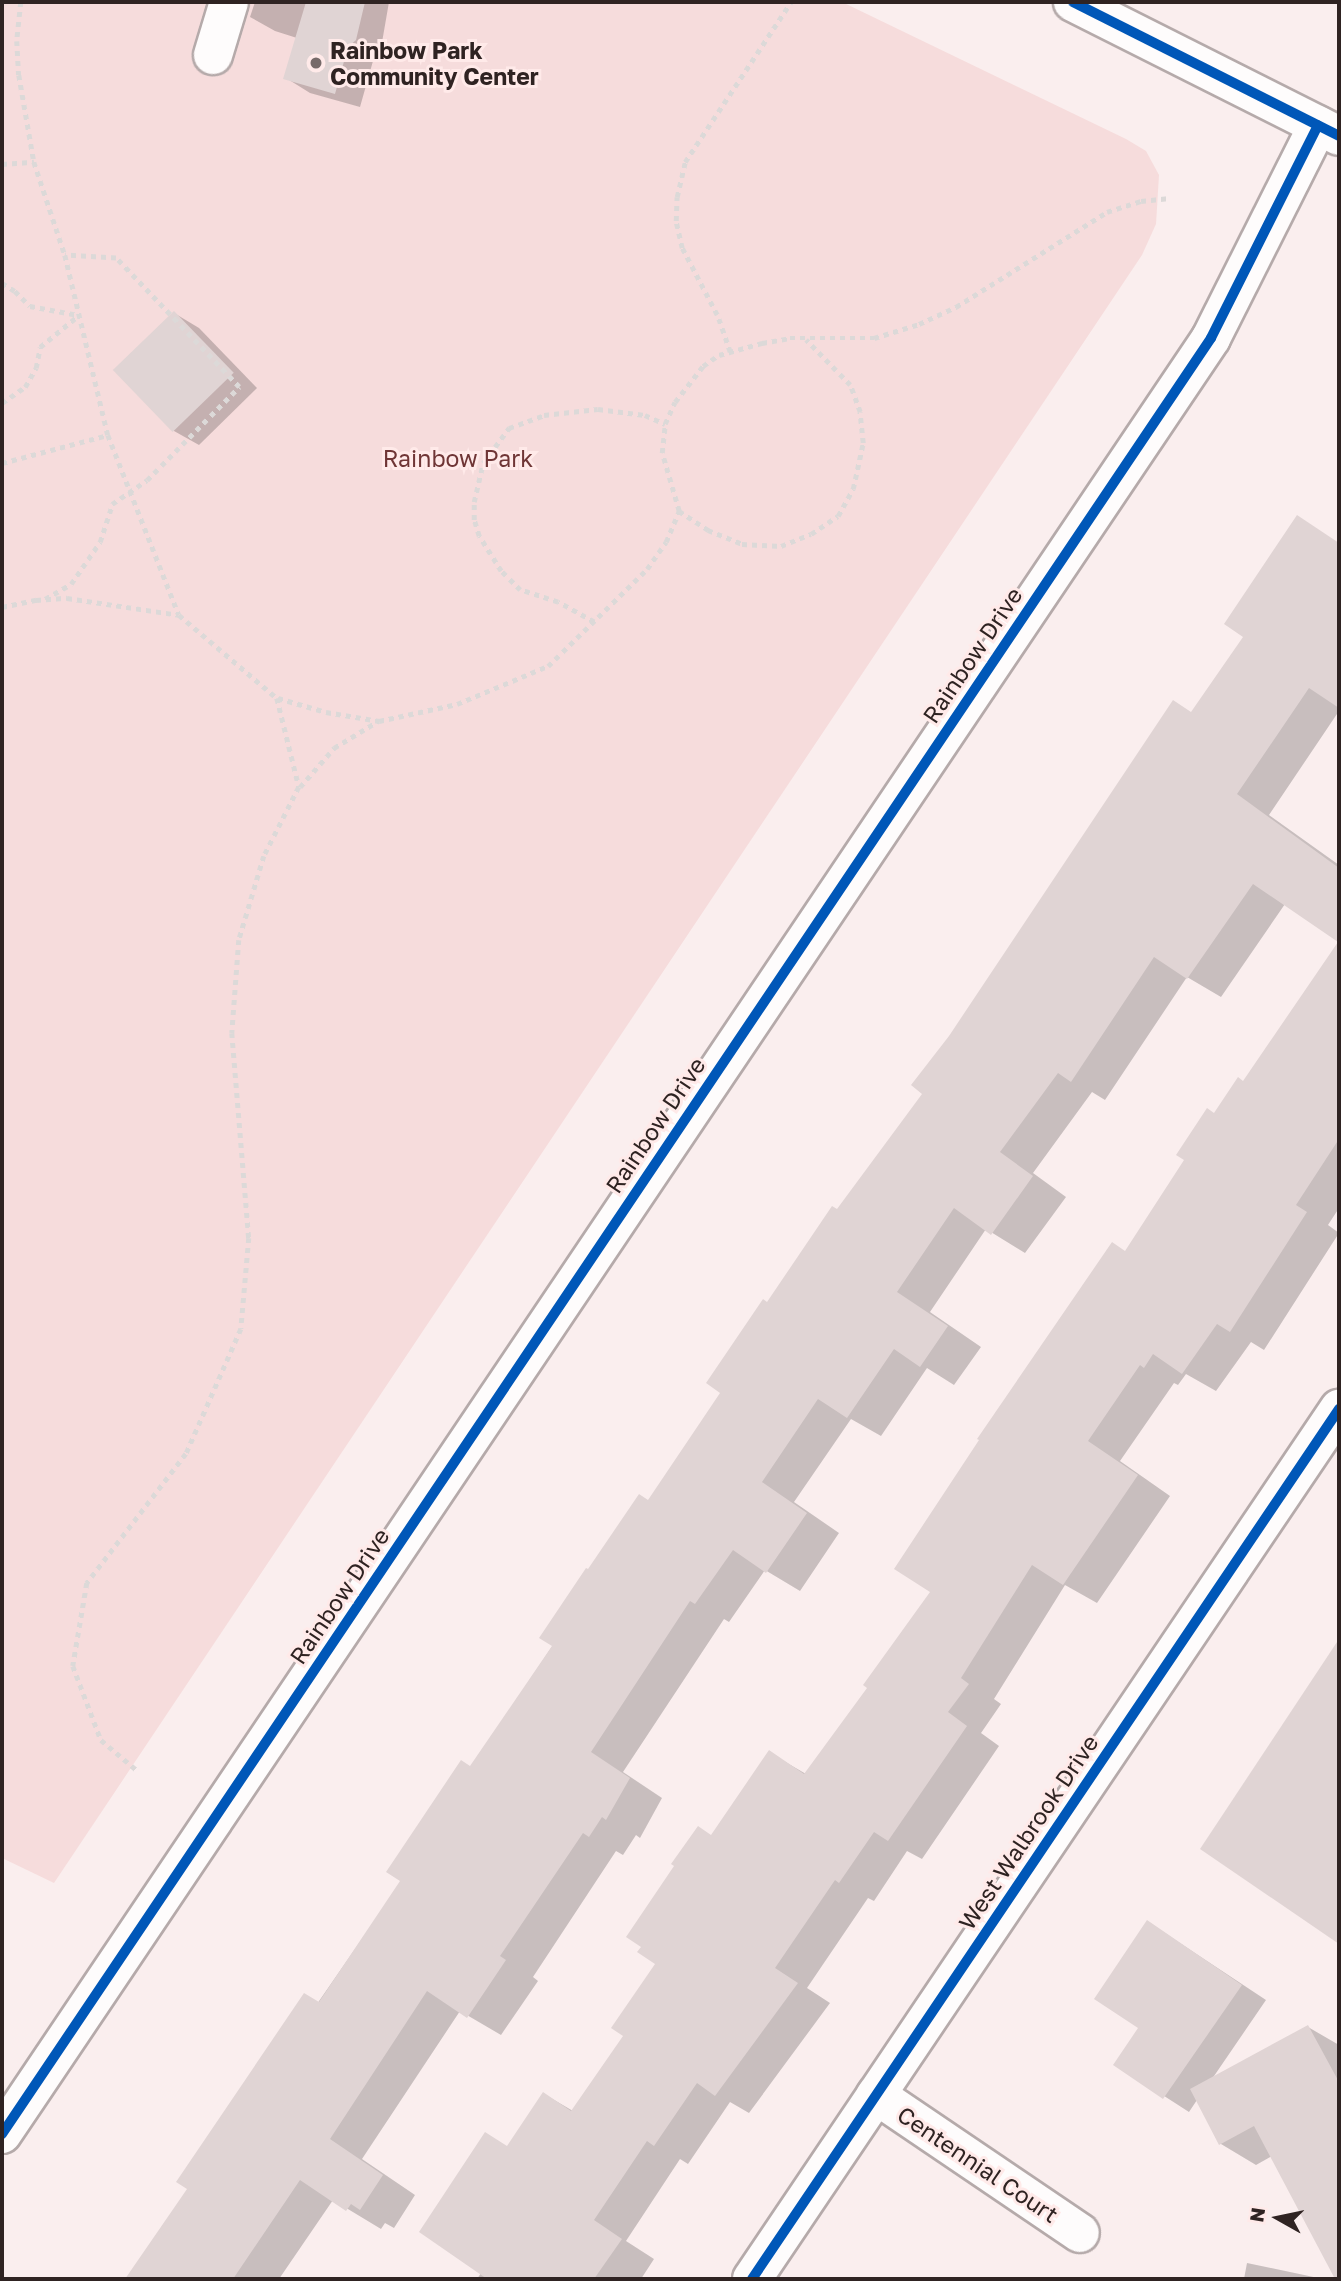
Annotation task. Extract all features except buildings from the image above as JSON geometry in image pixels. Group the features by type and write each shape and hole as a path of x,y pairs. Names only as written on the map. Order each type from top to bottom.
{"street":[{"path":"213,55 229,2"},
{"path":"1073,2 1329,130"},
{"name":"Rainbow Drive","path":"2,2134 1210,338 1329,130"},
{"name":"West Walbrook Drive","path":"752,2279 1339,1409"},
{"name":"Centennial Court","path":"876,2095 1080,2233"}],"path":[{"path":"21,2 17,41 19,75 34,162 65,255 108,435 179,615 277,698 326,712 379,721"},
{"path":"730,352 717,315 682,248 676,220 677,197 685,162 791,2"},
{"path":"2,164 34,162"},
{"path":"138,1771 101,1740 73,1665 87,1583 186,1454 241,1329 249,1238 232,1033 239,940 264,856 299,787 334,748 379,721 457,704 548,666 647,569 666,542 679,511 662,453 665,424 675,402 703,366 730,352 762,343 874,338 919,324 956,307 1107,212 1141,201 1170,198"},
{"path":"43,600 71,584 100,542 112,504 131,493 239,387 116,258 65,255"},
{"path":"2,283 15,290 30,306 79,315"},
{"path":"2,403 24,387 36,368 40,347 79,315"},
{"path":"679,511 708,530 742,544 781,546 811,534 838,516 853,489 863,443 860,412 850,385 805,339"},
{"path":"594,622 558,602 520,590 500,572 479,536 474,520 474,502 483,463 509,428 544,415 598,409 645,415 665,424"},
{"path":"2,463 108,435"},
{"path":"2,607 67,598 117,603 179,615"},
{"path":"277,698 291,742 299,787"}],"green space":[{"name":"Rainbow Park","path":"2,2 842,2 1126,139 1146,151 1159,175 1156,224 1142,255 54,1883 2,1858"}],"cycle path":[{"path":"1073,2 1339,136"},
{"path":"2,2134 1211,338 1318,125"},
{"path":"752,2279 1339,1409"}],"place":[{"name":"Rainbow Park Community Center","path":"316,63"}]}
